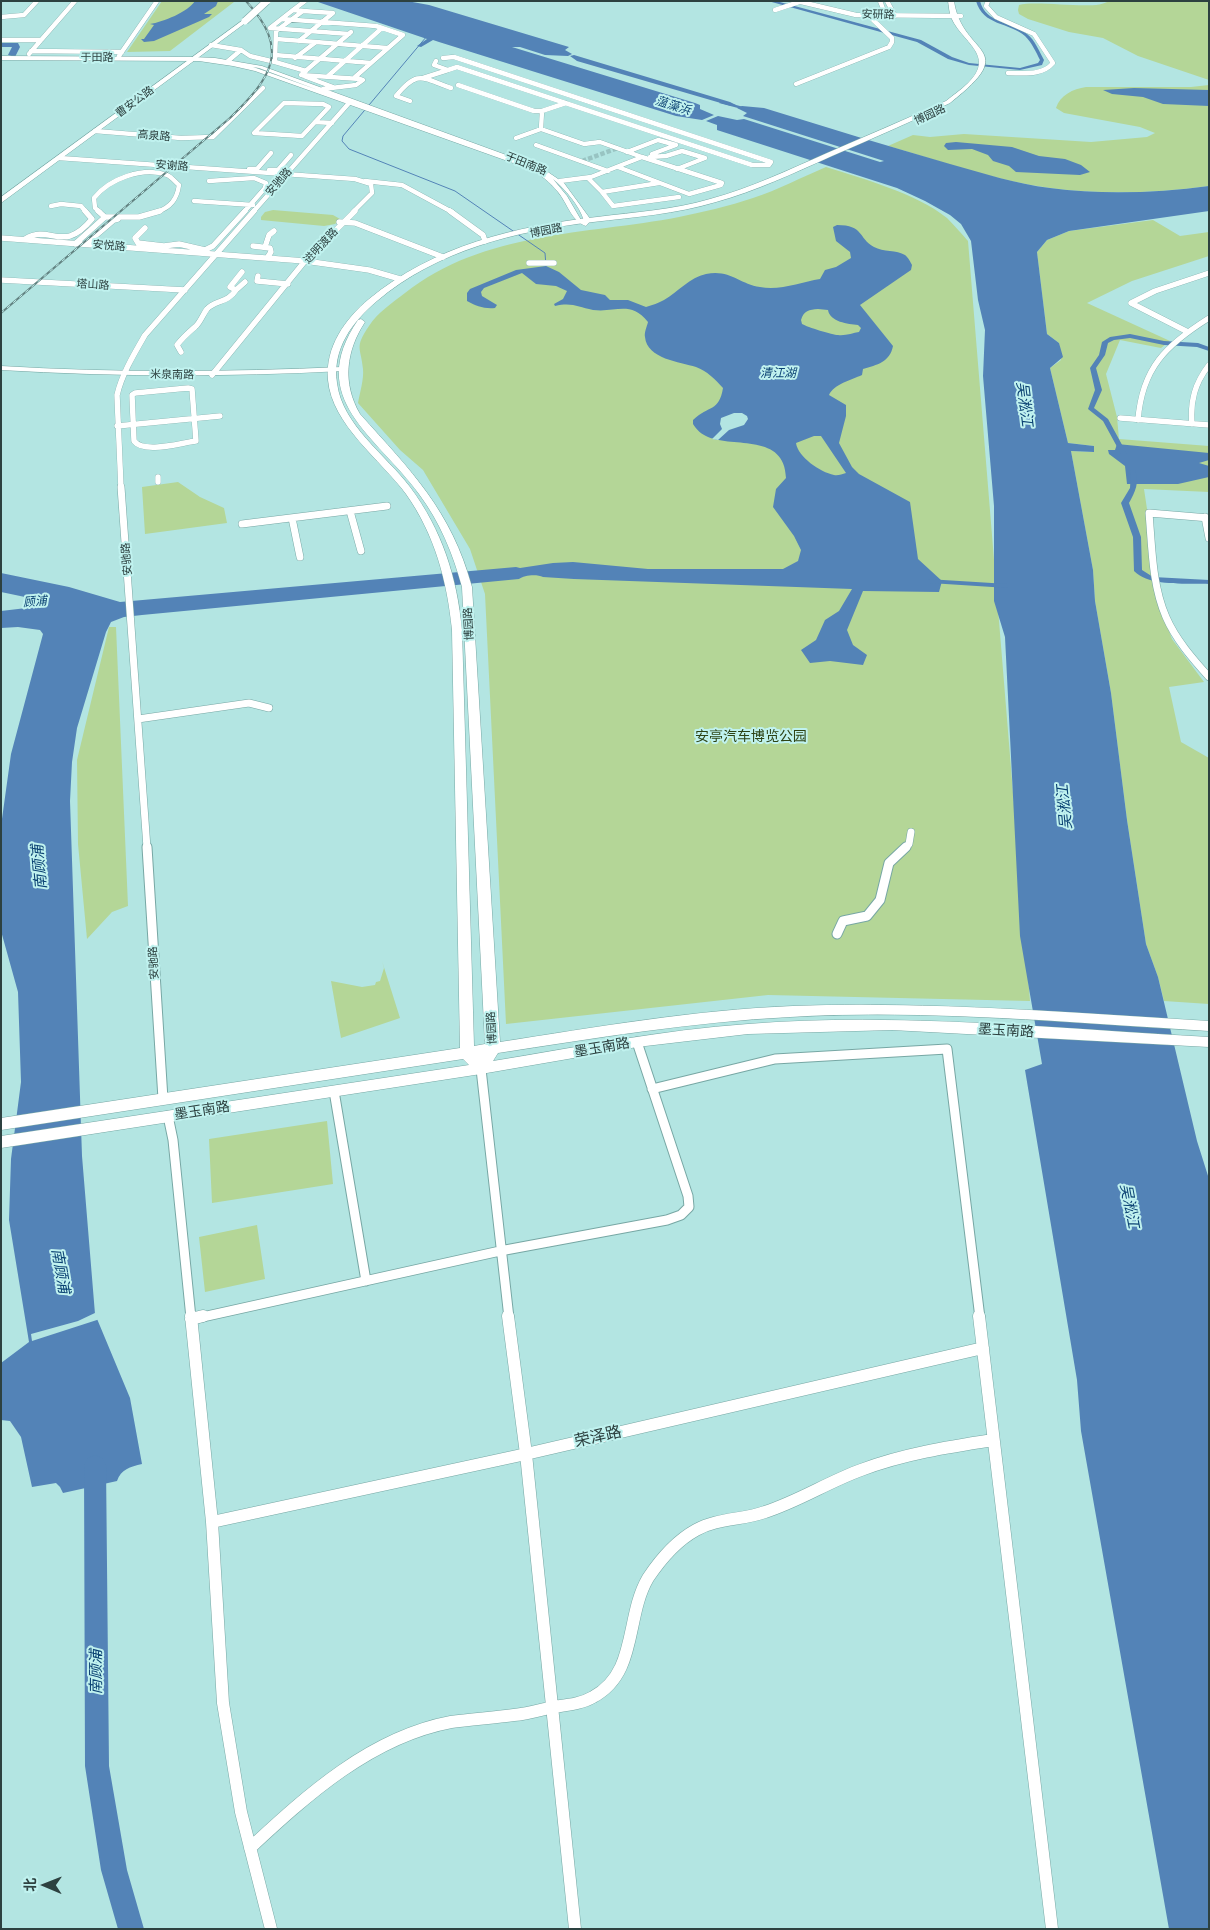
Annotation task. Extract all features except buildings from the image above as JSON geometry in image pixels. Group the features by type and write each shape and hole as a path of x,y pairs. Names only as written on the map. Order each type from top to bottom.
{"highway":[{"name":"曹安公路","path":"1,195 234,20 256,1"},
{"name":"曹安公路","path":"1,201 245,21 267,1"}],"main road":[{"path":"951,1 953,16 974,42 986,66"},
{"path":"957,1 961,16 986,49 986,78"},
{"name":"博园路","path":"505,238 485,241 443,257 400,279 378,295 350,322 336,346 331,370 335,396 346,418 381,458 419,507 436,535 452,587 457,630 467,1053 481,1069 494,1050 467,587 463,570 439,516 429,501 351,408 342,369 344,356 353,335 369,312 387,295 438,264 505,238 531,231 584,222 655,216 703,208 739,198 948,102 974,83 986,66"},
{"name":"博园路","path":"894,128 953,104 981,84"},
{"name":"墨玉南路","path":"2,1124 494,1050 696,1017 783,1011 890,1010 1209,1026"},
{"name":"墨玉南路","path":"1,1142 481,1069 636,1042 748,1029 892,1025 1209,1042"}],"street":[{"path":"1,17 24,15 37,1"},
{"path":"26,58 75,1"},
{"path":"118,59 157,1"},
{"path":"304,1 270,28 349,34"},
{"path":"775,10 798,1"},
{"name":"安研路","path":"798,1 847,14 869,16 961,16"},
{"path":"880,1 886,16"},
{"path":"888,1 895,16"},
{"path":"988,1 986,6 996,17 1034,34 1053,63 1046,70 1008,73"},
{"path":"293,10 333,13 299,41"},
{"path":"275,62 276,31 302,11"},
{"path":"796,84 885,50 891,45 892,36 872,22 869,16"},
{"path":"282,19 360,25 382,28 403,35 355,77 361,79"},
{"path":"285,24 317,27"},
{"path":"336,88 301,75 360,25"},
{"path":"328,76 382,28"},
{"path":"276,39 387,48"},
{"path":"1,40 41,40"},
{"path":"285,66 316,42"},
{"path":"211,46 242,50 250,56 304,72 361,79"},
{"path":"228,61 242,50"},
{"path":"31,52 122,52"},
{"path":"275,54 372,63"},
{"path":"410,101 396,96 408,81 458,67 752,165 769,165 771,162 454,57 443,58"},
{"name":"于田路","path":"1,58 192,59"},
{"path":"192,59 228,61 260,67 323,89 357,104"},
{"path":"192,59 250,68 357,104"},
{"path":"436,61 434,65 448,70"},
{"path":"423,78 451,88"},
{"path":"323,89 356,85 363,80 361,79"},
{"path":"458,85 534,111 542,111 566,103"},
{"name":"高泉路","path":"95,131 181,138 213,136 263,88"},
{"path":"284,103 323,104 329,107 315,122 302,136 254,134 284,103"},
{"name":"安驰路","path":"163,1099 117,426 117,395 124,374 145,335 350,103"},
{"name":"于田南路","path":"357,104 540,169 560,180 584,222"},
{"path":"541,129 542,111"},
{"path":"315,122 332,123"},
{"path":"516,138 541,129 584,144 600,142 642,158 722,183 721,185 689,194 618,167"},
{"path":"560,180 588,178 676,146 658,140 628,152"},
{"path":"536,145 608,170"},
{"name":"于田南路","path":"488,151 549,177 584,222"},
{"path":"642,158 666,156 682,151 705,158 677,169"},
{"path":"257,169 271,153"},
{"path":"214,166 278,170 291,155"},
{"name":"安谢路","path":"59,158 285,175"},
{"path":"238,179 246,172"},
{"path":"92,245 87,243 114,220 123,219 149,215 168,206 174,201 179,192 179,184 168,175 157,173 132,175 105,186 95,196 95,210 105,217 123,219"},
{"path":"285,175 355,179 402,185 445,207 483,235 485,241"},
{"path":"145,228 135,238 138,243 164,246 179,244 205,250 213,246 265,188 266,183 254,178 209,181"},
{"path":"588,178 613,206 679,197"},
{"name":"进明渡路","path":"212,375 305,262 341,222 372,193 372,184 355,179"},
{"path":"602,192 660,183"},
{"path":"194,201 258,206"},
{"path":"25,240 32,234 41,234 54,238 70,237 77,234 92,219 81,206 61,204 51,206"},
{"path":"75,244 105,217"},
{"path":"341,222 355,223 443,257"},
{"path":"265,247 269,235 274,231"},
{"name":"安悦路","path":"1,238 267,258 369,270 400,279"},
{"path":"253,246 270,248 271,252 267,258"},
{"path":"529,263 554,263"},
{"path":"236,290 230,287 242,272"},
{"path":"1188,332 1131,303 1155,291 1209,273"},
{"path":"258,276 257,281 288,284"},
{"name":"塔山路","path":"1,280 185,290"},
{"path":"181,352 177,345 186,332 197,326 208,308 221,304 244,282"},
{"path":"1138,420 1139,399 1146,378 1156,360 1176,340 1209,318"},
{"path":"1192,424 1191,400 1197,381 1209,364"},
{"name":"米泉南路","path":"1,368 124,374 212,375 342,369"},
{"path":"192,389 196,441 147,448 138,446 134,441 134,424 132,395 135,393 192,389"},
{"path":"117,426 220,416"},
{"path":"1120,418 1209,425"},
{"path":"242,524 387,506"},
{"path":"350,511 361,551"},
{"path":"1209,538 1207,518 1149,513 1159,597 1164,614 1177,637 1209,677"},
{"path":"292,518 300,557"},
{"path":"138,719 249,703 269,708"},
{"path":"837,934 843,921 867,916 880,900 889,863 910,844 911,832"},
{"path":"191,1319 500,1252 667,1220 681,1215 689,1207 688,1196 636,1042"},
{"path":"652,1089 775,1059 947,1050 1052,1929"},
{"path":"481,1069 500,1252 526,1454 575,1929"},
{"path":"334,1091 366,1281"},
{"path":"168,1116 173,1140 212,1522 224,1703 241,1812 271,1929"},
{"name":"荣泽路","path":"212,1522 526,1454 982,1348"},
{"path":"250,1848 285,1815 342,1771 408,1734 461,1720 522,1714 585,1702 599,1694 616,1677 628,1655 636,1607 644,1586 674,1546 696,1530 714,1523 764,1513 862,1469 930,1452 993,1440"}],"green space":[{"path":"162,1 234,2 170,51 127,52"},
{"path":"1108,1 1209,1 1209,80 1138,56 1103,38 1069,32 1028,19 1019,14 1018,10 1019,5 1028,4 1093,5"},
{"path":"1209,85 1209,186 1130,192 1090,192 1050,188 989,176 888,146 913,135 930,137 964,134 1091,142 1147,137 1155,133 1140,127 1064,113 1056,108 1058,103 1068,93 1086,87 1191,87"},
{"name":"安亭汽车博览公园","path":"826,167 889,188 920,201 947,218 968,241 1030,1001 768,995 506,1024 485,594 470,549 423,470 400,450 358,403 363,373 360,348 361,339 369,326 385,308 436,273 468,258 502,246 536,238 643,223 716,209 762,195"},
{"path":"273,210 333,215 340,219 335,224 324,226 261,220 265,212"},
{"path":"1153,220 1180,236 1209,232 1209,256 1132,281 1087,303 1170,341 1161,348 1120,340 1106,374 1117,417 1119,439 1209,446 1209,492 1144,489 1163,615 1172,639 1204,682 1169,687 1181,742 1209,758 1209,1004 1164,1001 1158,977 1146,944 1127,820 1111,693 1095,601 1093,570 1071,451 1094,452 1094,446 1068,443 1050,368 1061,360 1059,343 1047,334 1037,252 1047,240 1069,231"},
{"path":"178,482 200,497 224,508 227,523 145,534 142,487"},
{"path":"109,627 116,627 128,906 112,912 87,939 78,844 77,760"},
{"path":"382,961 400,1018 341,1038 331,981 362,987 375,985 376,982 380,981 384,968"},
{"path":"327,1121 333,1184 212,1203 209,1139"},
{"path":"257,1225 265,1279 205,1292 199,1237"}],"water":[{"path":"195,1 218,1 216,6 204,14 212,14 209,17 154,41 144,42 141,39 144,39 154,25 150,24 175,16 187,9"},
{"name":"蕰藻浜","path":"315,1 407,1 429,5 569,47 565,50 572,54 568,56 545,55 520,47 512,47 695,103 700,105 700,109 714,115 702,120 676,116 433,40 421,47 417,46 427,39"},
{"path":"574,55 736,105 731,106 577,61 570,56"},
{"path":"1134,88 1209,90 1209,106 1163,104 1143,97 1112,94 1103,90"},
{"name":"吴淞江","path":"742,106 764,108 950,164 1025,184 1070,190 1110,192 1149,192 1209,186 1209,211 1069,231 1047,240 1037,252 1047,334 1059,343 1063,357 1050,368 1068,443 1094,446 1094,452 1071,451 1093,570 1095,601 1111,693 1127,820 1146,944 1158,977 1197,1141 1209,1179 1209,1929 1169,1929 1081,1431 1077,1380 1025,1070 1042,1064 1020,936 1005,637 994,601 994,506 983,376 985,330 978,300 971,241 961,224 950,215 897,188 717,130 717,125 706,121 718,116 737,120 744,119 880,162 884,161 743,116 747,113 737,108"},
{"path":"956,142 1012,147 1039,156 1065,159 1081,165 1090,172 1080,175 1016,172 1009,166 993,161 988,155 972,149 948,150 944,146 946,143"},
{"path":"837,225 852,227 874,247 902,253 912,265 911,270 860,305 893,346 889,356 878,364 863,369 862,375 839,385 829,395 846,405 846,416 839,443 852,467 859,474 910,502 918,559 942,581 939,592 863,591 847,630 853,645 867,655 863,665 830,661 810,663 801,650 816,640 825,620 839,611 852,589 574,579 531,575 519,579 124,617 111,622 106,632 77,728 72,762 70,801 82,1156 95,1314 130,1398 142,1464 124,1471 117,1481 63,1493 56,1483 32,1487 21,1437 10,1421 1,1420 1,1363 29,1342 9,1220 11,1159 21,1082 18,992 1,931 1,826 11,754 43,634 40,630 18,627 1,628 1,611 35,607 36,604 25,597 1,592 1,573 69,587 120,602 573,562 648,569 783,569 798,561 801,550 794,536 773,507 776,489 786,478 783,464 777,454 768,448 719,440 706,436 696,428 693,420 716,405 721,396 723,388 711,376 696,367 665,358 652,350 647,344 645,337 648,322 635,311 629,309 593,310 571,305 555,306 554,304 563,299 567,291 556,286 536,284 522,273 484,288 481,292 482,296 497,305 495,308 480,307 467,301 467,293 470,289 516,270 546,266 559,272 581,290 605,295 610,300 628,300 646,307 662,301 689,281 706,274 728,275 760,287 783,287 820,279 825,270 836,267 851,258 850,252 836,241 833,227","holes":["818,309 828,310 829,314 836,320 858,325 861,328 859,332 835,335 802,324 801,320 805,312","814,436 821,436 846,473 837,475 828,473 816,467 805,458 796,443"]},
{"path":"1117,444 1209,453 1209,460 1199,463 1209,466 1209,477 1178,484 1127,484 1125,466 1109,454 1108,450 1115,450"}],"pier":[{"path":"734,413 742,413 747,416 748,419 744,425 729,430 718,440 712,439 722,429 720,424 721,418"},
{"path":"97,1312 100,1319 32,1341 31,1334 78,1321"}],"waterway":[{"path":"770,1 919,41 950,58 969,64 1020,69 1040,64 1042,60 1028,36 984,14 978,1"},
{"path":"427,36 343,136 342,141 349,149 455,191 545,253 546,266"},
{"path":"1,45 15,45 16,47 12,55"},
{"path":"721,102 753,111"},
{"path":"1124,454 1106,420 1091,409 1098,390 1093,368 1102,355 1105,342 1112,338 1130,336 1164,343 1198,345 1209,349"},
{"path":"1133,471 1134,485 1125,503 1137,537 1138,571 1146,577 1153,579 1209,582"},
{"path":"930,581 1008,586"},
{"name":"南顾浦","path":"95,1465 97,1766 114,1870 131,1929"}],"tunnel":[{"path":"582,161 618,148"}],"railway":[{"path":"1,313 230,118 257,89 271,63 272,49 268,34 260,18 246,1"}],"water label":[{"name":"清江湖","path":"778,374"},
{"name":"顾浦","path":"35,602"}]}
